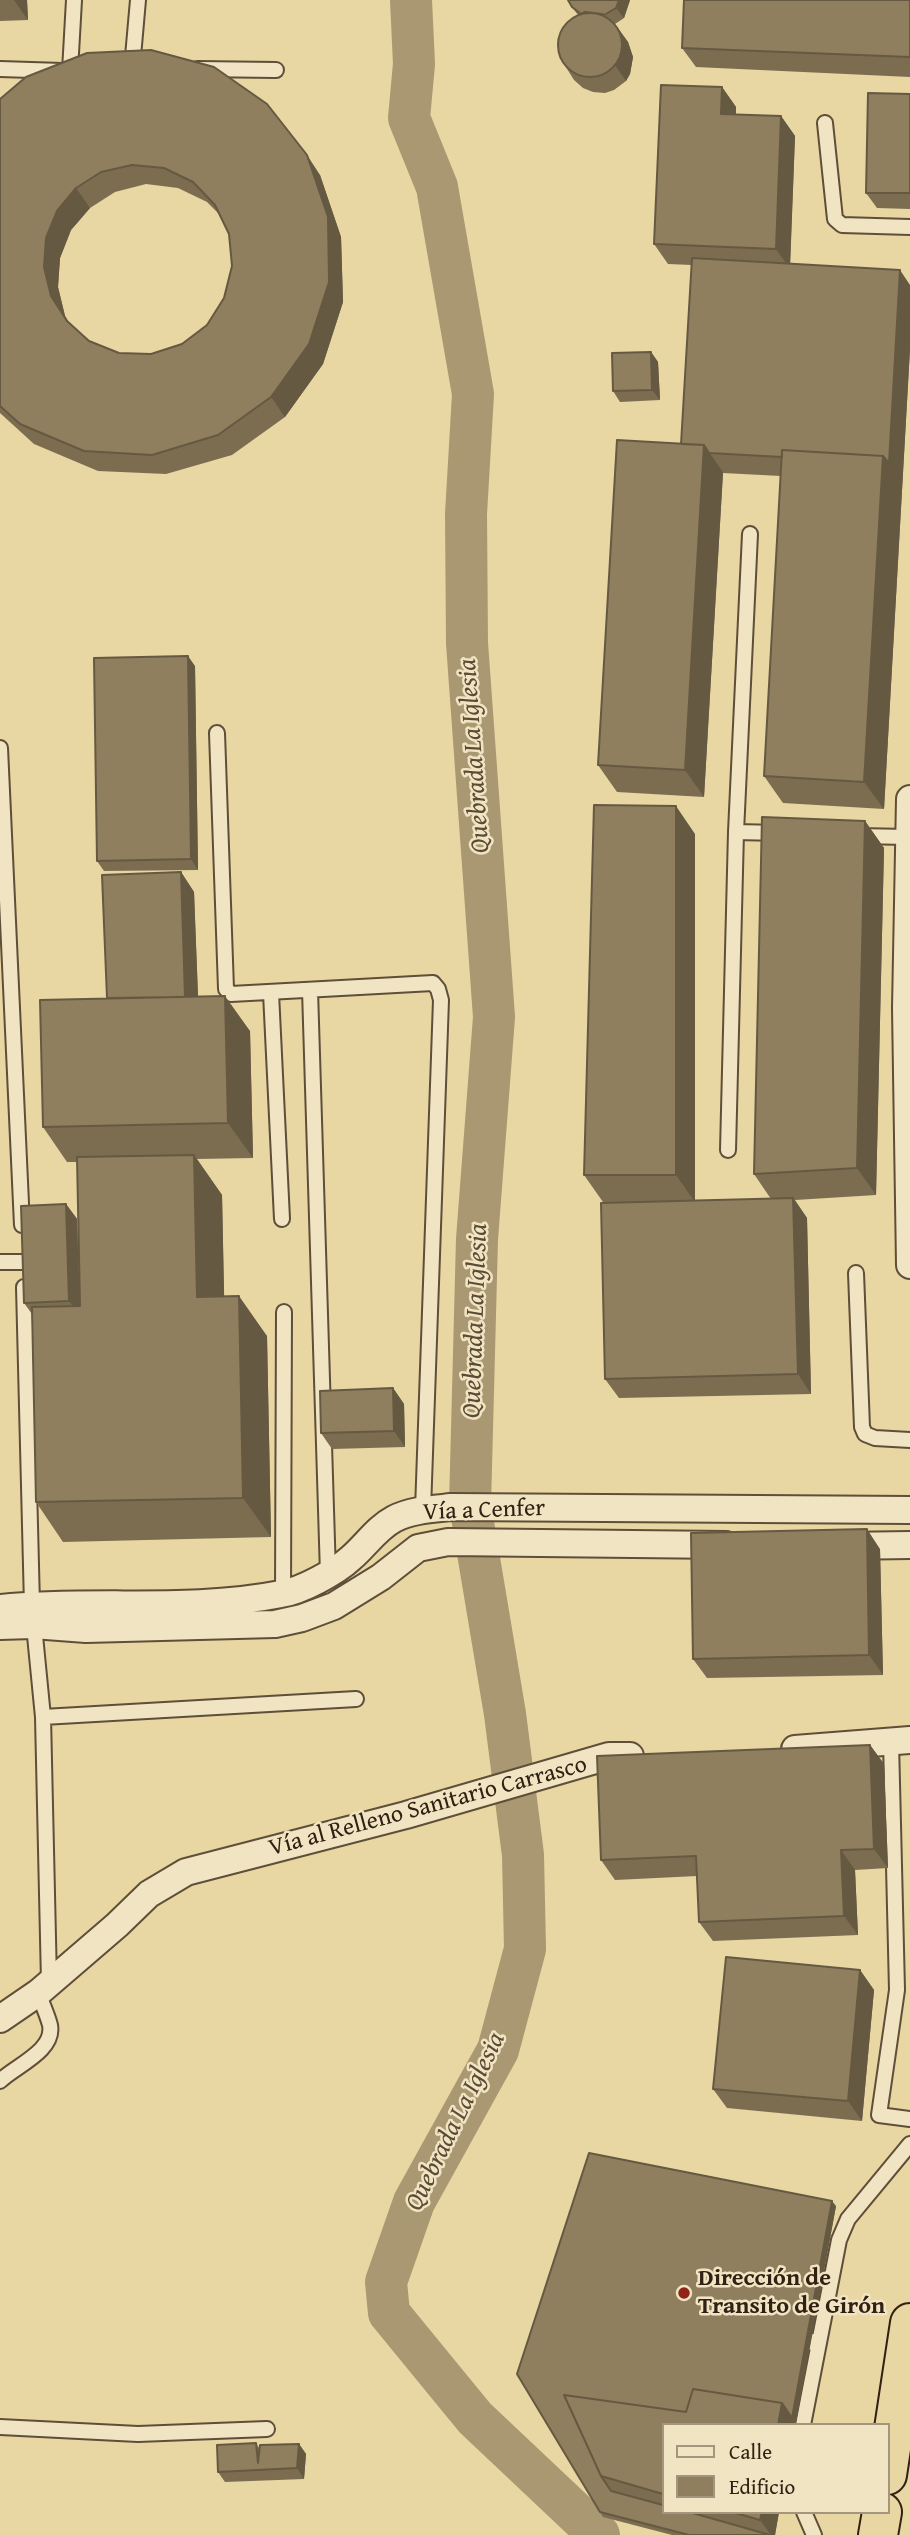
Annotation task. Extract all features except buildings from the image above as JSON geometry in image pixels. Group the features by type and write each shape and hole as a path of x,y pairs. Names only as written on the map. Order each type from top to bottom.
{"highway":[{"path":"889,2462 910,2323"},
{"path":"878,2535 882,2514"}],"street":[{"path":"910,799 906,1008 910,1265"},
{"name":"Vía a Cenfer","path":"0,1626 32,1615 203,1603 283,1594 328,1574 350,1560 379,1529 395,1518 423,1510 451,1507 519,1507 910,1510"},
{"name":"Vía a Cenfer","path":"0,1608 86,1629 275,1623 302,1618 334,1606 381,1577 418,1548 448,1542 757,1545"},
{"path":"813,1545 910,1545"},
{"path":"771,1751 900,1741"},
{"name":"Vía al Relleno Sanitario Carrasco","path":"0,2020 44,1987 149,1894 187,1872 477,1795 609,1756 649,1755"}],"lane":[{"path":"0,69 76,71 74,0"},
{"path":"133,69 138,0"},
{"path":"185,69 276,70"},
{"path":"825,123 835,219 842,225 910,227"},
{"path":"728,1150 736,832 750,534"},
{"path":"217,733 226,989 231,994 271,993 433,983 441,1000 423,1510"},
{"path":"0,748 23,1248 32,1615 43,1717 44,1987 50,2026 50,2036 45,2046 0,2081"},
{"path":"736,832 789,834"},
{"path":"842,835 908,837"},
{"path":"310,990 328,1574"},
{"path":"271,993 282,1219"},
{"path":"0,1262 23,1248"},
{"path":"856,1273 862,1427 865,1434 874,1438 910,1440"},
{"path":"283,1594 284,1312"},
{"path":"43,1717 356,1699"},
{"path":"900,1741 904,1990 879,2115 910,2119"},
{"path":"803,2423 839,2240 848,2219 910,2144"},
{"path":"776,2346 789,2347 818,2340"},
{"path":"0,2427 138,2434 267,2429"},
{"path":"805,2514 814,2535"}],"waterway":[{"name":"Quebrada La Iglesia","path":"411,0 414,64 409,118 437,187 473,394 466,514 467,643 494,1017 477,1239 470,1505 505,1714 523,1855 525,1949 498,2050 414,2202 386,2282 389,2313 475,2418 599,2535"}],"place":[{"name":"Dirección de Transito de Girón","path":"684,2293"}]}
